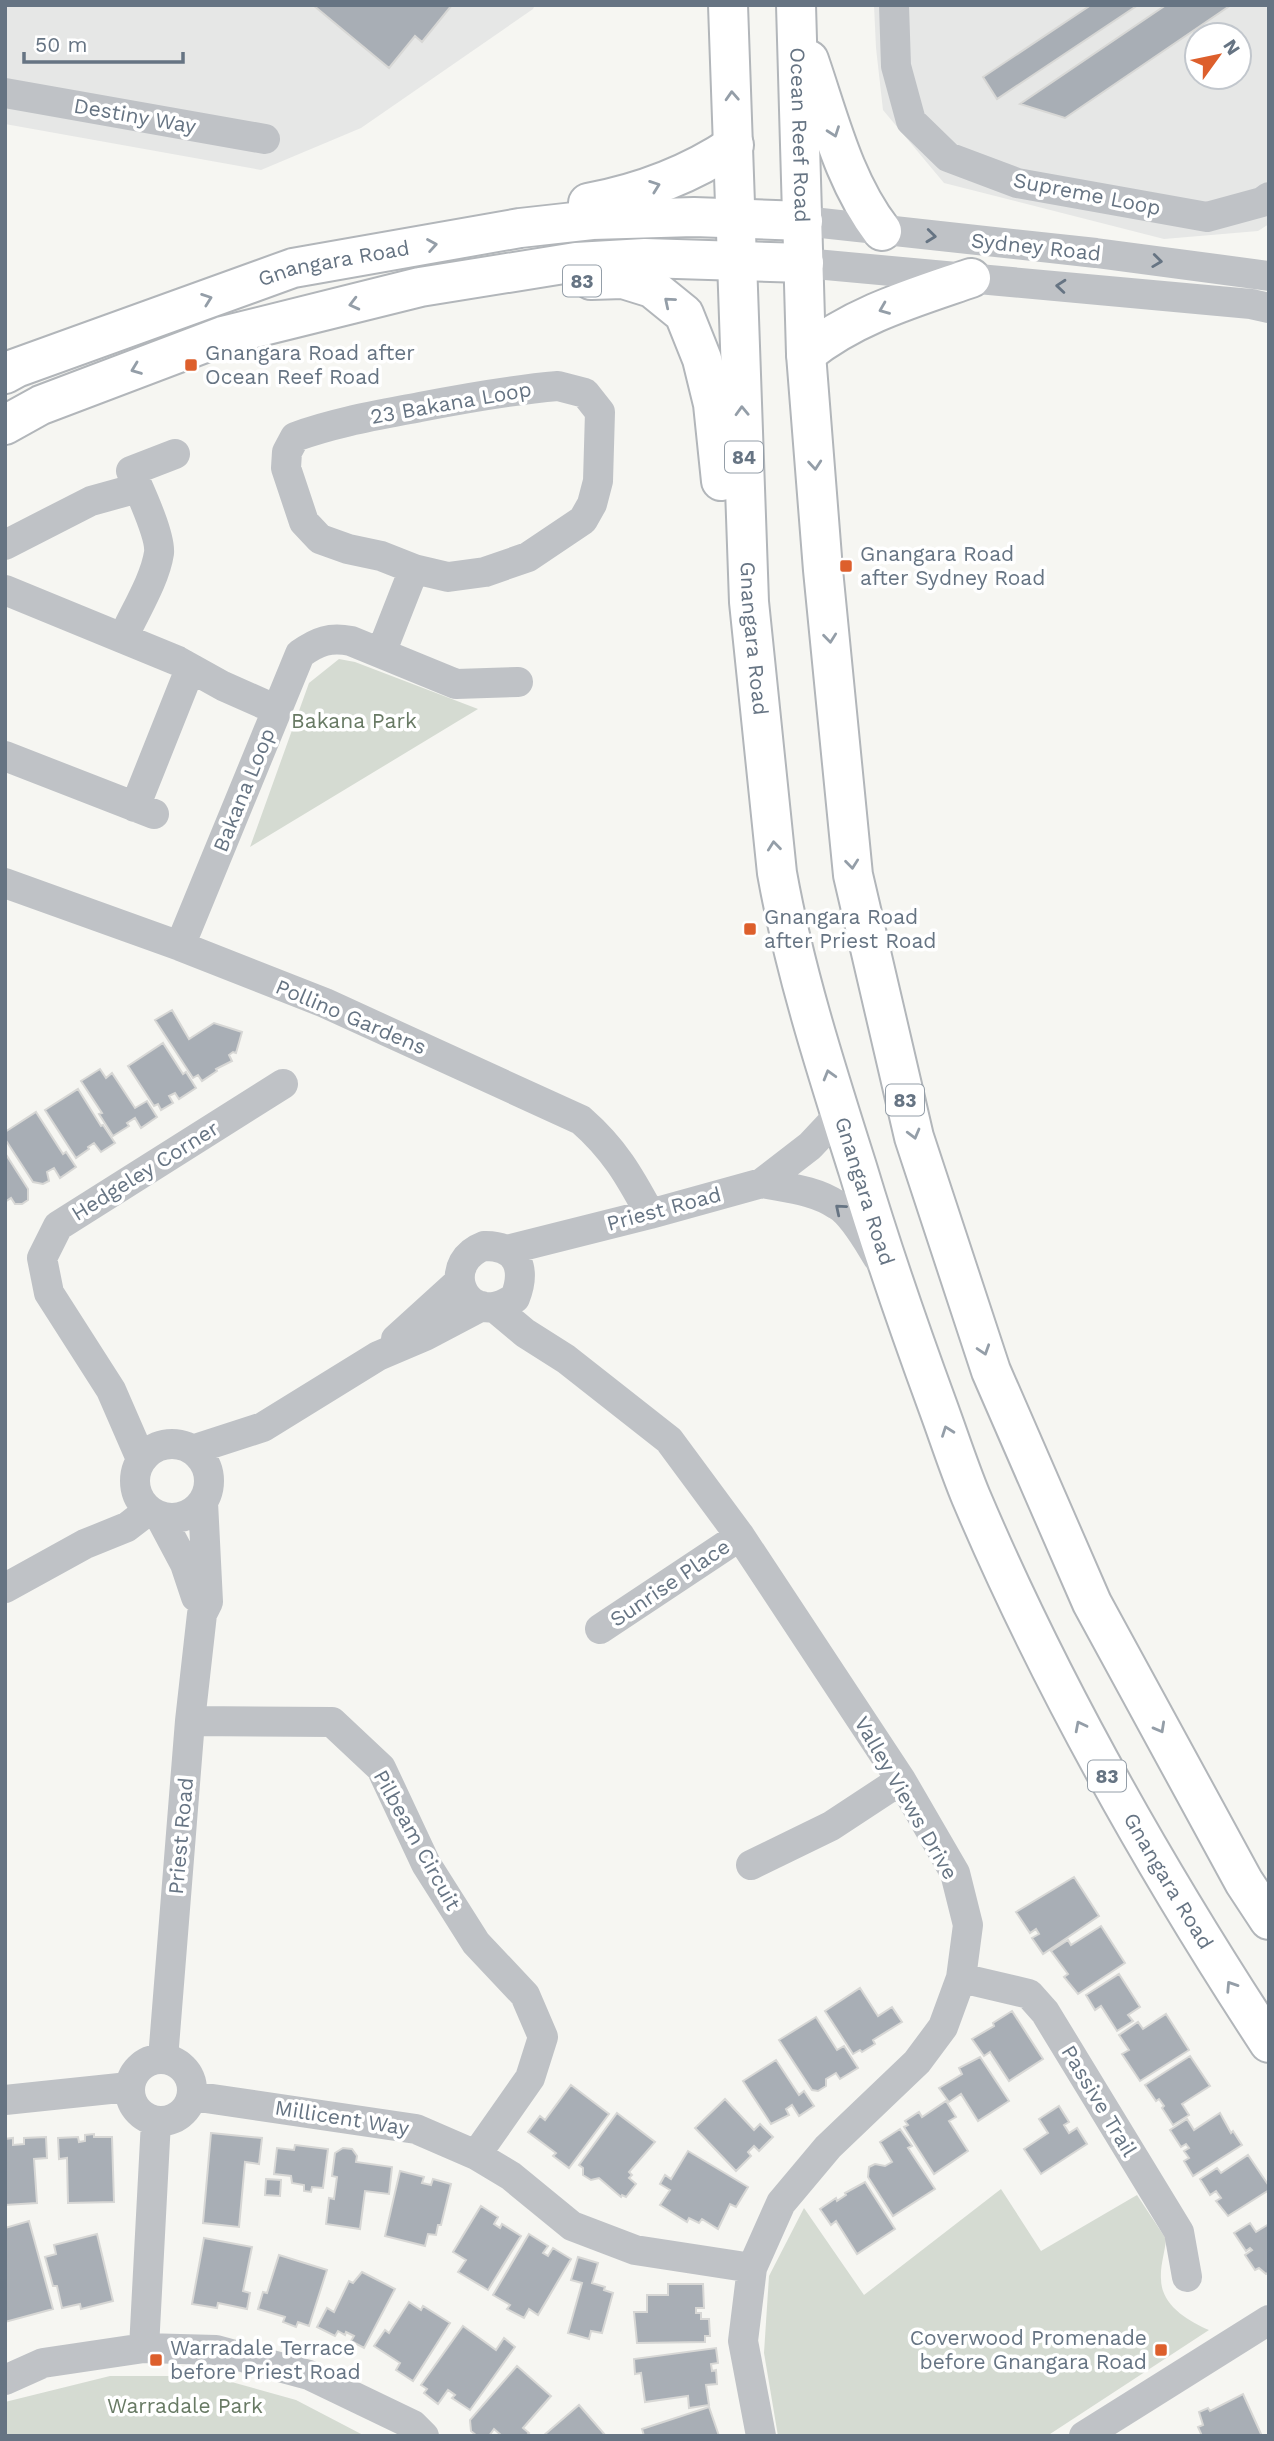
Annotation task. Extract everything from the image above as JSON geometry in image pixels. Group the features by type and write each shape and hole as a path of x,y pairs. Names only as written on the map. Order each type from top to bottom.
{"main road":[{"name":"84","path":"728,5 738,260"},
{"path":"796,13 856,188 868,212 883,231"},
{"name":"Ocean Reef Road","path":"796,13 804,263"},
{"path":"520,228 584,204 629,195 674,179 703,166 734,145"},
{"name":"Gnangara Road","path":"5,374 293,268 520,228 592,220 694,217 803,220"},
{"name":"Gnangara Road","path":"5,425 41,405 223,336 420,287 576,262 645,258 804,263"},
{"name":"Gnangara Road","path":"738,260 749,602 777,873 785,914 841,1114 893,1284 970,1495 1025,1617 1095,1755 1205,1946 1269,2043"},
{"name":"83","path":"804,263 806,354 823,570 853,875 914,1137 991,1371 1092,1603 1244,1882 1269,1920"},
{"path":"806,354 830,335 853,322 971,278"},
{"name":"83","path":"420,287 622,279 652,288 684,314 702,359 713,404 725,517 749,602"}],"street":[{"name":"Supreme Loop","path":"894,5 895,66 911,121 948,157 1017,183 1207,218 1262,202 1269,197"},
{"name":"Destiny Way","path":"5,93 265,139"},
{"name":"Sydney Road","path":"803,220 1269,276"},
{"name":"Sydney Road","path":"804,263 1269,308"},
{"name":"23 Bakana Loop","path":"558,386 585,393 600,412 598,481 592,503 583,520 528,557 485,572 448,577 414,569 381,556 348,549 320,539 304,522 286,468 287,452 295,437 320,428 499,392 558,386"},
{"path":"123,638 154,570 159,551 131,471 175,454"},
{"path":"5,545 91,501 138,488"},
{"path":"381,653 414,569"},
{"path":"5,590 178,661 277,710"},
{"name":"Bakana Loop","path":"180,946 300,654 317,642 334,638 351,641 456,684 518,682"},
{"path":"5,756 144,810 190,669"},
{"name":"Pollino Gardens","path":"5,883 180,946 325,1003 581,1119 600,1136 621,1162 650,1214"},
{"name":"Hedgeley Corner","path":"157,1478 111,1390 49,1293 42,1258 58,1226 283,1084"},
{"name":"Priest Road","path":"507,1250 762,1183 810,1146 841,1114"},
{"name":"Priest Road","path":"762,1183 816,1194 840,1206 863,1234 893,1284"},
{"path":"5,1588 85,1544 157,1478 263,1427 378,1356 503,1298 566,1235"},
{"path":"496,1245 507,1250 516,1259 520,1268 503,1298 472,1301 464,1292 460,1269 473,1250 496,1245"},
{"path":"378,1356 460,1281"},
{"name":"Valley Views Drive","path":"503,1298 566,1359 669,1440 740,1536 901,1780 955,1873 968,1924 961,1978 943,2027 917,2062 828,2147 781,2203 752,2268 743,2341 761,2436"},
{"path":"157,1478 173,1518 185,1516 195,1511 223,1470 263,1427"},
{"path":"157,1478 203,1460 208,1470 206,1492"},
{"name":"Priest Road","path":"157,1478 202,1614"},
{"name":"Priest Road","path":"163,2059 190,1721 202,1614 208,1602 206,1492"},
{"name":"Sunrise Place","path":"600,1629 740,1536"},
{"name":"Pilbeam Circuit","path":"190,1721 332,1723 381,1768 426,1864 476,1943 525,1995 543,2038 530,2078 476,2155"},
{"path":"751,1865 831,1826 901,1780"},
{"name":"Passive Trail","path":"961,1978 1029,1994 1045,2012 1179,2232 1187,2277"},
{"path":"163,2059 173,2061 189,2075 192,2096 188,2107 179,2116 169,2121 156,2121 145,2118 136,2109 131,2099 130,2087 133,2075 141,2066 151,2060 163,2059"},
{"path":"5,2100 130,2087"},
{"name":"Millicent Way","path":"192,2096 415,2129 476,2155 510,2176 572,2226 635,2250 752,2268"},
{"path":"144,2348 156,2121"},
{"path":"1084,2436 1269,2320"},
{"path":"5,2380 43,2363 144,2348 216,2350 309,2375 412,2425 424,2436"}],"shaded area":[{"path":"5,5 535,5 533,9 361,128 261,170 5,124"},
{"path":"874,5 1269,5 1269,224 1258,231 1164,239 944,183 883,110"}],"green space":[{"name":"Bakana Park","path":"339,659 355,662 478,709 250,847 309,683"},
{"path":"1001,2189 1041,2251 1137,2195 1166,2239 1161,2274 1166,2297 1177,2311 1209,2330 1047,2436 778,2436 764,2353 769,2276 804,2208 864,2295"},
{"name":"Warradale Park","path":"110,2376 210,2376 296,2400 365,2436 5,2436 5,2402"}],"building":[{"path":"313,5 452,5 422,42 415,36 389,68"},
{"path":"1091,5 1138,5 997,99 983,77"},
{"path":"1166,5 1231,5 1207,21 1183,21 1183,38 1065,118 1020,104"},
{"path":"172,1010 189,1039 214,1023 242,1032 236,1053 229,1055 232,1061 216,1069 217,1071 202,1081 198,1075 193,1078 155,1020"},
{"path":"163,1043 183,1074 186,1072 196,1088 179,1099 175,1093 169,1096 173,1103 161,1110 158,1104 154,1106 128,1066"},
{"path":"100,1069 106,1078 112,1073 135,1108 147,1101 157,1117 141,1128 135,1118 127,1123 129,1126 113,1136 81,1081"},
{"path":"78,1089 115,1143 101,1152 94,1143 76,1158 45,1110"},
{"path":"36,1112 63,1154 66,1152 76,1167 60,1178 54,1168 47,1172 49,1181 43,1184 33,1182 5,1139 5,1132"},
{"path":"5,1153 28,1189 28,1200 22,1204 15,1204 11,1198 5,1202"},
{"path":"1074,1877 1099,1916 1043,1954 1032,1938 1039,1934 1036,1929 1030,1933 1016,1912"},
{"path":"1101,1926 1125,1963 1078,1994 1064,1977 1068,1974 1051,1951 1068,1940 1071,1945"},
{"path":"1119,1974 1140,2007 1128,2015 1133,2021 1117,2031 1101,2006 1095,2010 1086,1995"},
{"path":"860,1988 878,2016 892,2007 902,2022 873,2040 875,2044 853,2054 825,2011"},
{"path":"1012,2011 1043,2059 1009,2081 990,2052 984,2056 972,2039"},
{"path":"1166,2014 1189,2050 1140,2081 1122,2054 1129,2050 1119,2035 1138,2022 1143,2029"},
{"path":"816,2017 837,2050 844,2046 858,2068 840,2079 836,2073 826,2079 826,2086 818,2091 812,2090 779,2040"},
{"path":"1190,2056 1210,2086 1182,2104 1189,2115 1173,2125 1162,2108 1164,2106 1159,2099 1156,2101 1145,2085"},
{"path":"980,2057 1009,2101 978,2121 961,2094 949,2102 939,2088 962,2074 959,2068"},
{"path":"776,2060 799,2095 804,2091 814,2106 799,2116 792,2105 786,2109 789,2115 771,2124 743,2081"},
{"path":"571,2085 609,2114 569,2168 553,2156 556,2153 528,2132 540,2116 545,2120"},
{"path":"725,2099 754,2130 760,2124 773,2137 759,2151 754,2146 748,2152 751,2156 736,2171 695,2128"},
{"path":"946,2101 956,2117 949,2121 968,2151 934,2174 904,2127 908,2125 905,2121 919,2112 922,2117"},
{"path":"1059,2106 1069,2122 1064,2125 1069,2133 1077,2128 1087,2144 1041,2174 1024,2149 1048,2133 1039,2119"},
{"path":"617,2113 655,2142 629,2172 632,2175 629,2178 636,2184 626,2197 621,2197 599,2178 591,2180 583,2175 583,2168 579,2165"},
{"path":"1220,2113 1231,2133 1233,2131 1242,2145 1193,2176 1184,2161 1189,2158 1184,2151 1189,2148 1186,2144 1181,2147 1170,2130 1187,2119 1194,2130"},
{"path":"900,2129 912,2146 908,2148 935,2189 893,2216 868,2177 869,2167 875,2164 885,2166 892,2162 880,2142"},
{"path":"211,2133 262,2138 259,2164 245,2162 239,2227 203,2223"},
{"path":"94,2134 94,2137 112,2137 114,2202 68,2203 67,2158 59,2159 58,2138 78,2137 79,2142 85,2141 85,2135"},
{"path":"46,2137 47,2158 34,2159 37,2203 5,2205 5,2139 13,2138 13,2145 24,2144 24,2138"},
{"path":"295,2145 328,2149 323,2188 312,2187 311,2192 304,2191 304,2185 292,2183 291,2176 274,2174 277,2148 294,2150"},
{"path":"343,2148 352,2149 357,2156 356,2162 392,2167 389,2194 365,2191 360,2229 326,2224 329,2198 334,2199 337,2177 332,2176 335,2153"},
{"path":"688,2151 748,2187 736,2207 730,2204 718,2229 702,2219 699,2223 689,2218 687,2222 660,2205 670,2190 660,2184 665,2175 671,2179"},
{"path":"1248,2155 1269,2190 1228,2216 1216,2201 1221,2198 1216,2191 1210,2195 1200,2179 1217,2168 1221,2173"},
{"path":"400,2171 424,2177 422,2183 431,2185 433,2179 451,2184 441,2225 438,2225 436,2235 428,2234 425,2246 385,2236"},
{"path":"266,2179 281,2180 280,2196 265,2195"},
{"path":"865,2182 895,2229 857,2254 836,2221 831,2225 820,2209"},
{"path":"481,2206 498,2217 494,2224 500,2228 502,2224 521,2236 488,2290 458,2272 466,2260 453,2252"},
{"path":"29,2221 53,2309 5,2322 5,2228"},
{"path":"1250,2223 1256,2232 1269,2224 1269,2272 1266,2274 1259,2268 1255,2270 1245,2255 1252,2250 1250,2248 1246,2251 1234,2233"},
{"path":"97,2234 113,2301 81,2309 80,2304 62,2308 57,2286 53,2286 45,2257 56,2254 54,2245"},
{"path":"529,2234 548,2246 543,2253 548,2256 553,2248 571,2259 538,2315 529,2309 524,2318 507,2309 510,2305 493,2295"},
{"path":"204,2238 252,2247 243,2291 250,2293 247,2309 218,2303 217,2308 192,2304"},
{"path":"279,2255 327,2270 309,2326 298,2322 296,2327 283,2322 285,2317 258,2309 263,2292 267,2293"},
{"path":"578,2257 598,2263 592,2283 613,2293 602,2333 591,2331 589,2339 568,2333 582,2283 571,2280"},
{"path":"362,2272 395,2289 364,2348 351,2341 354,2336 346,2332 345,2335 338,2331 335,2336 317,2327 327,2308 334,2312 349,2281 353,2283"},
{"path":"668,2284 703,2284 704,2308 696,2308 696,2313 701,2313 701,2319 709,2319 710,2336 705,2336 705,2342 637,2343 634,2312 647,2312 647,2295 668,2295"},
{"path":"409,2302 421,2310 423,2306 450,2323 413,2381 396,2370 400,2363 374,2346 385,2330 389,2333"},
{"path":"463,2326 496,2350 504,2338 515,2347 470,2410 452,2398 455,2395 448,2390 438,2404 424,2393 427,2389 421,2385"},
{"path":"716,2348 718,2363 711,2364 712,2371 716,2370 717,2384 706,2385 709,2405 689,2408 688,2396 645,2402 641,2373 635,2374 634,2359"},
{"path":"517,2366 551,2396 523,2428 529,2433 526,2436 502,2436 494,2429 489,2436 477,2436 471,2431 470,2420"},
{"path":"1243,2394 1262,2436 1202,2436 1198,2427 1203,2425 1199,2412 1208,2408 1210,2411"},
{"path":"579,2405 606,2436 543,2436"},
{"path":"709,2407 719,2436 644,2436 642,2429"}],"place":[{"name":"Gnangara Road after Ocean Reef Road","path":"191,365"},
{"name":"Gnangara Road after Sydney Road","path":"846,566"},
{"name":"Gnangara Road after Priest Road","path":"750,929"},
{"name":"Coverwood Promenade before Gnangara Road","path":"1161,2350"},
{"name":"Warradale Terrace before Priest Road","path":"156,2360"}]}
